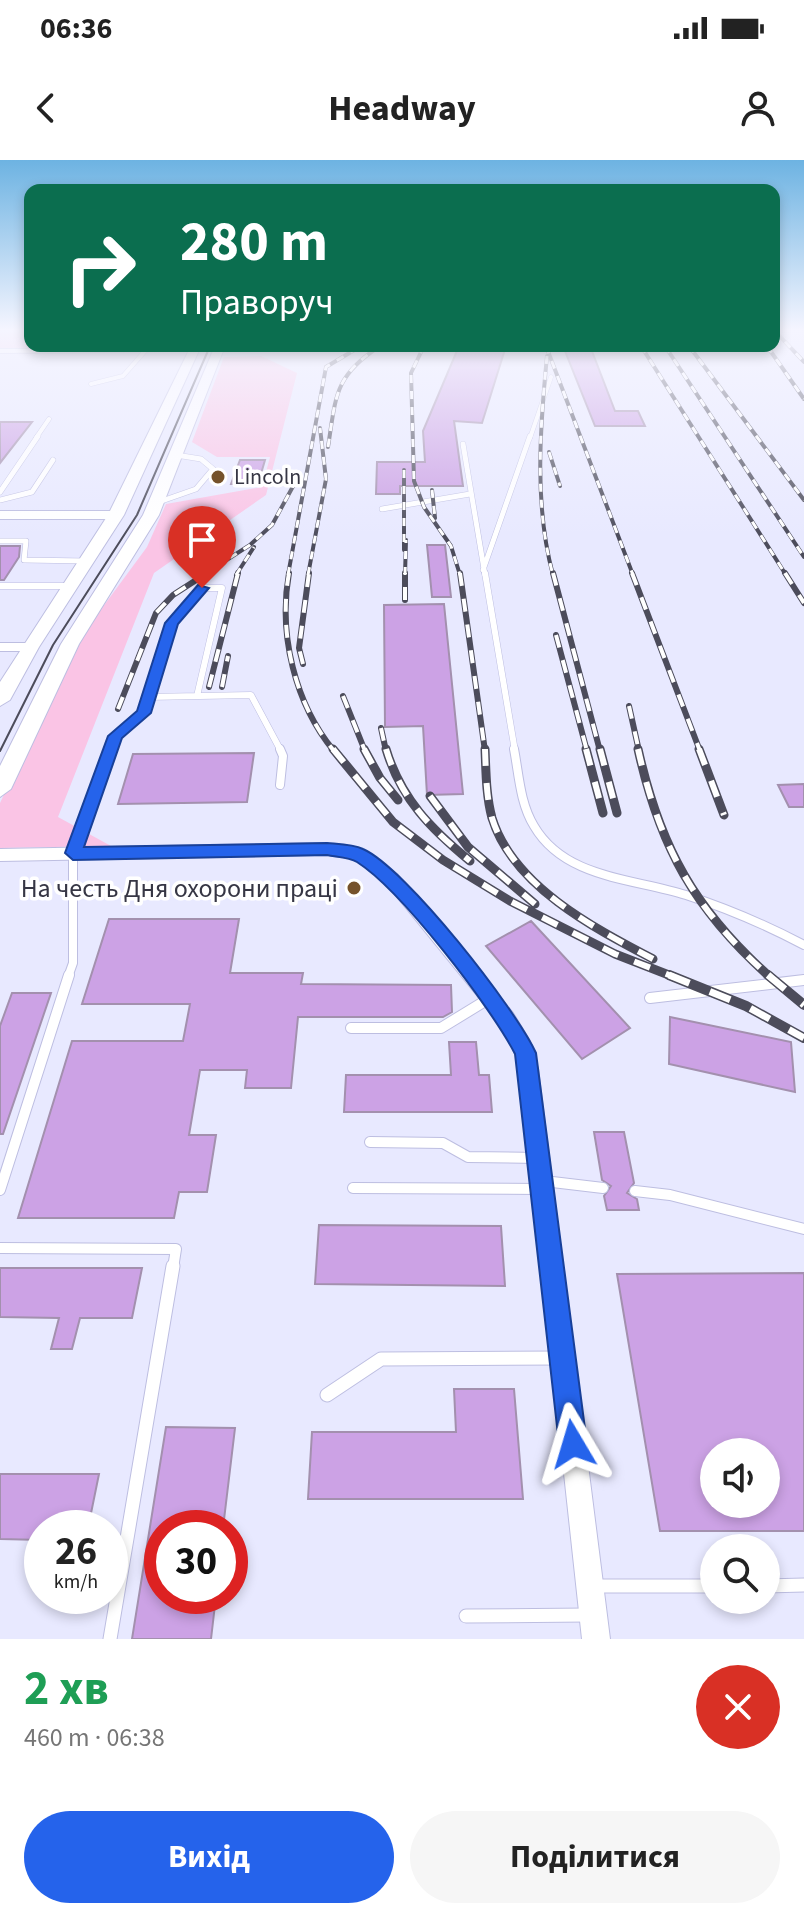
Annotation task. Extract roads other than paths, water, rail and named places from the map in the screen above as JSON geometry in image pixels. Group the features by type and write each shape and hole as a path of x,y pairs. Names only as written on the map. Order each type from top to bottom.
{"main road":[{"path":"0,700 29,647 116,515 171,399"},
{"path":"0,789 70,644 154,509 199,399"},
{"path":"0,515 116,515 154,509"}],"street":[{"path":"0,647 29,647"},
{"path":"0,855 327,849 358,854 391,878 507,1019 525,1053 596,1639"}],"lane":[{"path":"483,571 543,399"},
{"path":"0,492 49,419"},
{"path":"463,444 523,802 531,824 548,846 573,864 604,877 675,892 804,945"},
{"path":"154,509 196,489 213,469 206,461 176,455"},
{"path":"0,500 32,492 53,460"},
{"path":"382,509 411,507 440,494 470,494"},
{"path":"0,541 26,541 24,560 86,561"},
{"path":"0,586 69,586"},
{"path":"0,1190 73,963 73,853 115,736 143,713 171,623 202,588 222,588 197,696"},
{"path":"148,697 251,695 283,756 280,785"},
{"path":"650,998 804,980"},
{"path":"351,1028 441,1028 490,998"},
{"path":"370,1142 443,1143 468,1157 603,1188"},
{"path":"353,1188 541,1176"},
{"path":"635,1191 670,1195 804,1229"},
{"path":"0,1248 176,1249 110,1639"},
{"path":"327,1395 381,1359 563,1358"},
{"path":"780,1586 804,1585"},
{"path":"590,1586 700,1586"},
{"path":"466,1616 593,1615"}],"tram line":[{"path":"0,751 53,645 137,515 187,399"}],"railway":[{"path":"288,575 320,399"},
{"path":"328,447 337,399"},
{"path":"412,399 414,481 424,507 451,546 460,575"},
{"path":"544,399 541,494 553,575"},
{"path":"566,399 633,575"},
{"path":"675,399 786,575"},
{"path":"700,399 804,557"},
{"path":"729,399 804,500"},
{"path":"308,575 326,479 320,428"},
{"path":"549,452 560,486"},
{"path":"404,470 404,550"},
{"path":"203,575 250,545 272,525 297,479"},
{"path":"432,490 435,518"},
{"path":"405,575 406,540"},
{"path":"236,575 254,547"},
{"path":"118,709 156,613 173,595 207,573"},
{"path":"209,687 238,573"},
{"path":"289,573 286,620 293,667 309,712 334,751"},
{"path":"303,664 299,648 309,573"},
{"path":"460,573 485,751"},
{"path":"553,573 600,751"},
{"path":"632,573 700,751"},
{"path":"785,573 804,603"},
{"path":"405,575 405,600"},
{"path":"556,635 587,751"},
{"path":"222,687 228,656"},
{"path":"343,696 365,750"},
{"path":"629,706 639,751"},
{"path":"381,728 386,751"},
{"path":"333,749 393,822 443,860 510,901 615,954 673,977"},
{"path":"386,749 400,783 419,812 470,861"},
{"path":"485,749 487,793 492,818 518,864 537,884 582,919 653,959"},
{"path":"586,749 603,813"},
{"path":"600,749 617,813"},
{"path":"638,749 657,817 684,875 721,927 770,977"},
{"path":"699,749 724,815"},
{"path":"365,750 380,778 398,800"},
{"path":"430,796 468,847 535,904"},
{"path":"669,975 673,977"},
{"path":"768,975 804,1005"},
{"path":"673,977 746,1006 804,1038"}],"place":[{"name":"Lincoln","path":"218,477"},
{"name":"На честь Дня охорони праці","path":"354,888"}]}
